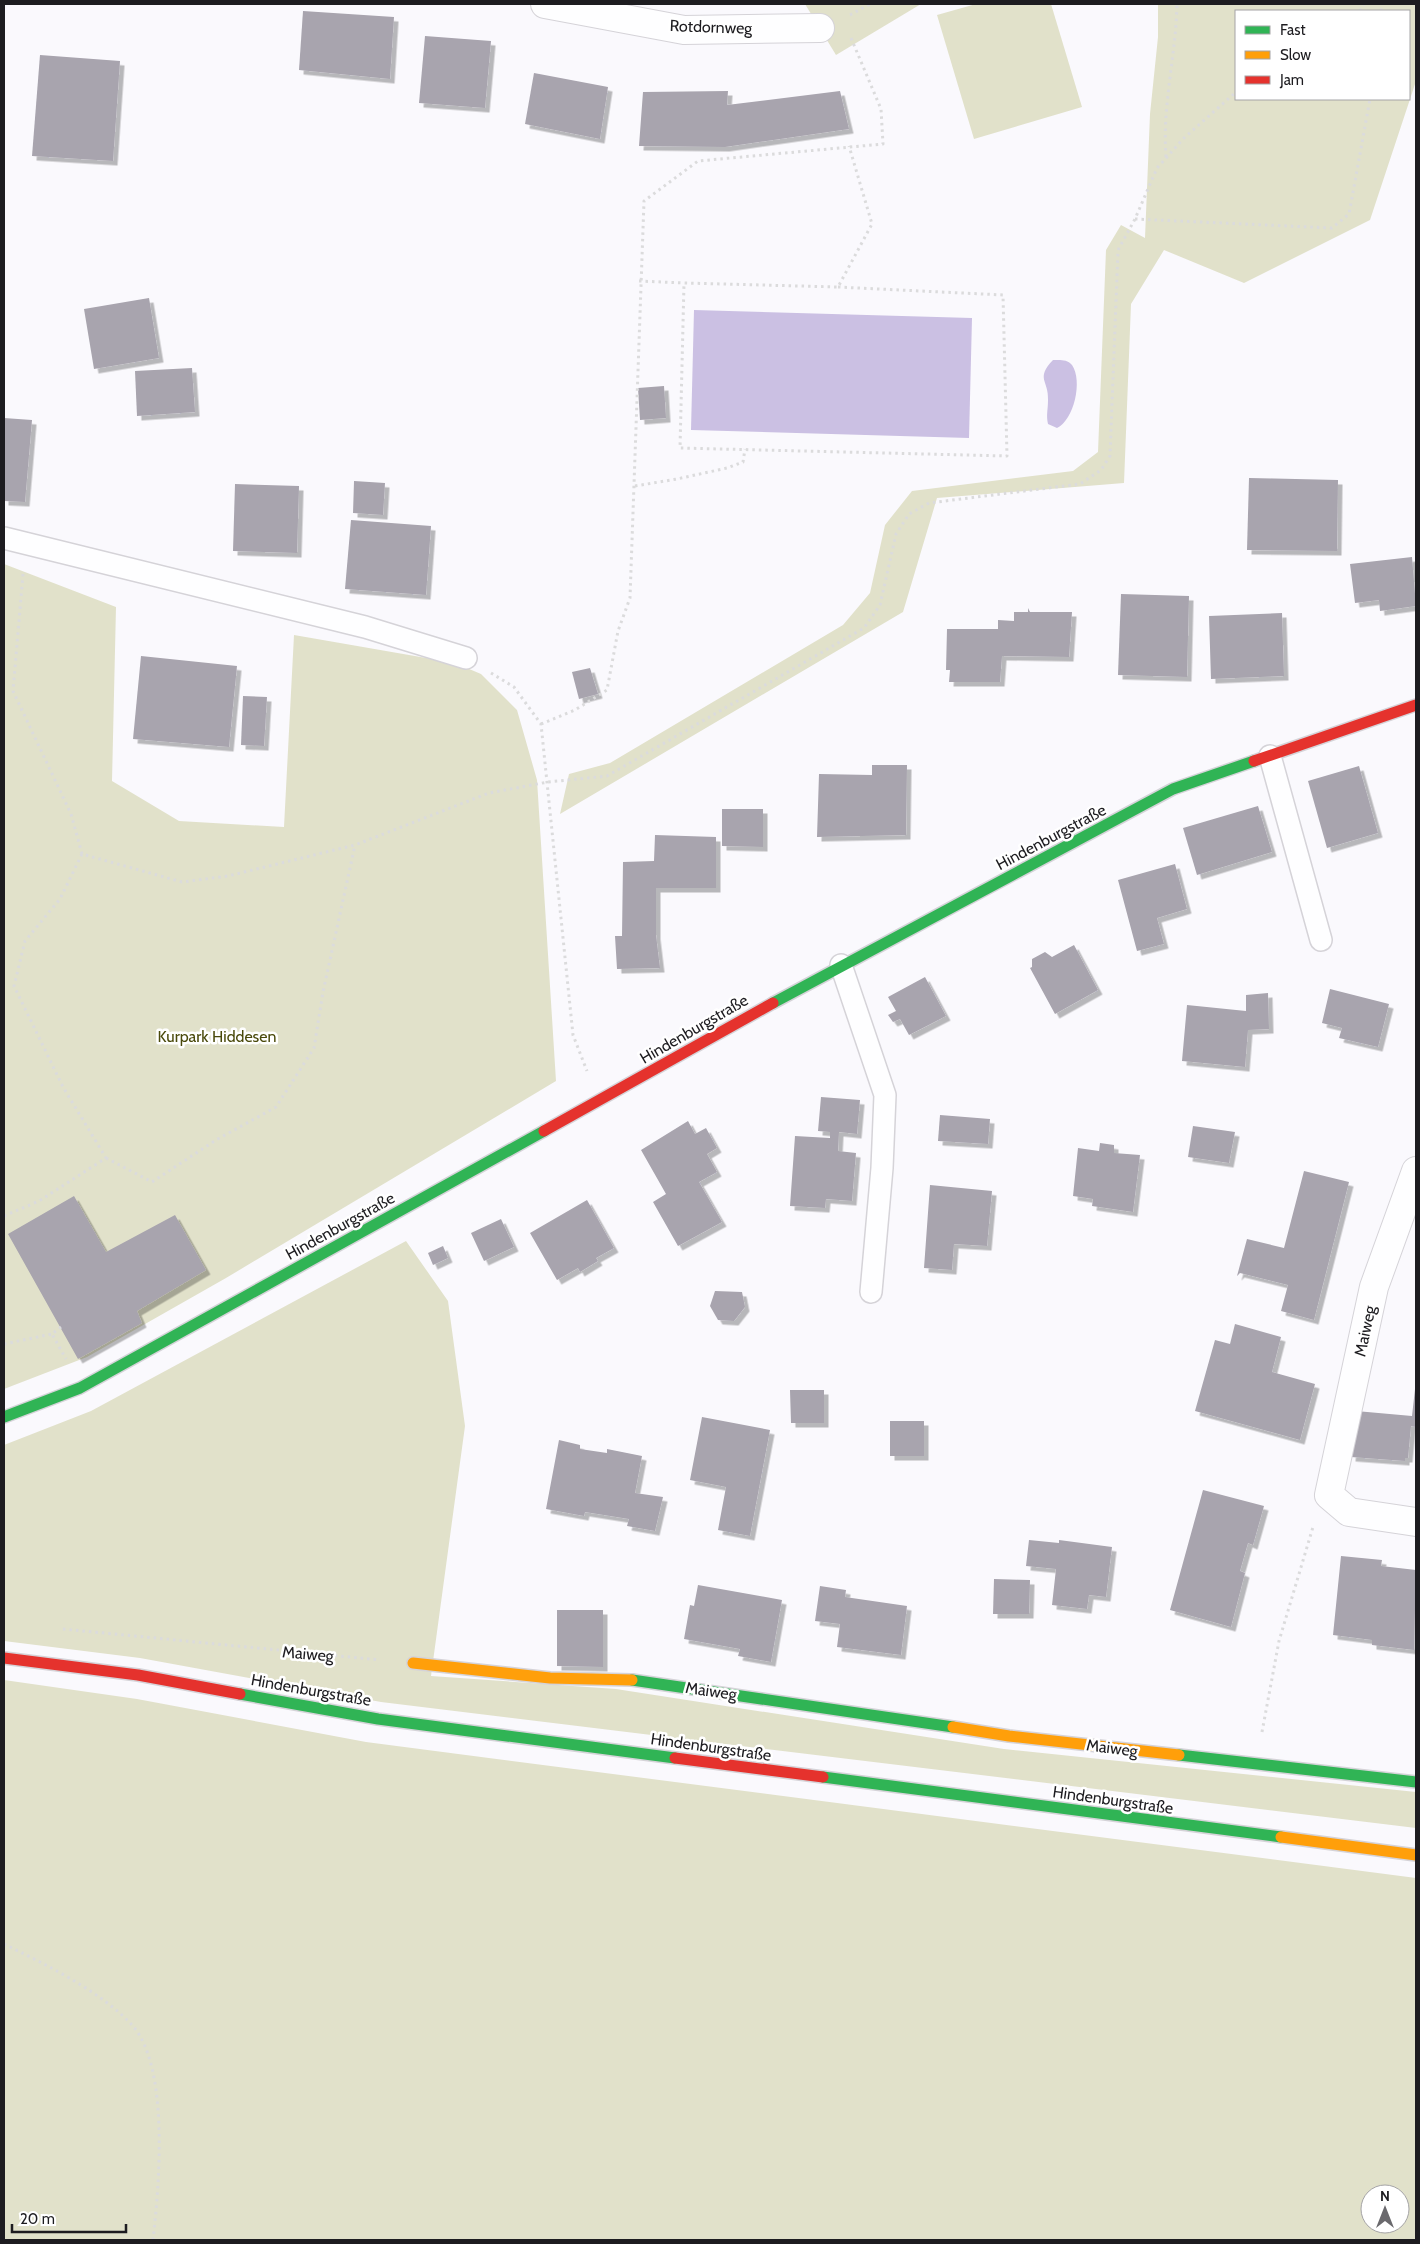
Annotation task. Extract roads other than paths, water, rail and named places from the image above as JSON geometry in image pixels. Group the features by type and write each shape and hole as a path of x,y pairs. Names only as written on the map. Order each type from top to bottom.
{"main road":[{"name":"Hindenburgstraße","path":"4,1417 80,1388 841,965 1023,871 1173,788 1416,704"},
{"name":"Hindenburgstraße","path":"4,1658 138,1675 388,1720 1416,1855"},
{"name":"Maiweg","path":"413,1663 550,1678 626,1679 794,1702 1008,1736 1416,1782"}],"street":[{"name":"Rotdornweg","path":"545,4 684,30 820,28"},
{"name":"Maiweg","path":"1416,1171 1374,1287 1330,1495 1349,1512 1416,1522"}],"lane":[{"path":"4,538 365,627 466,658"},
{"path":"1270,756 1321,940"},
{"path":"841,965 885,1095 882,1168 871,1292"}],"park label":[{"name":"Kurpark Hiddesen","path":"217,1036"}]}
